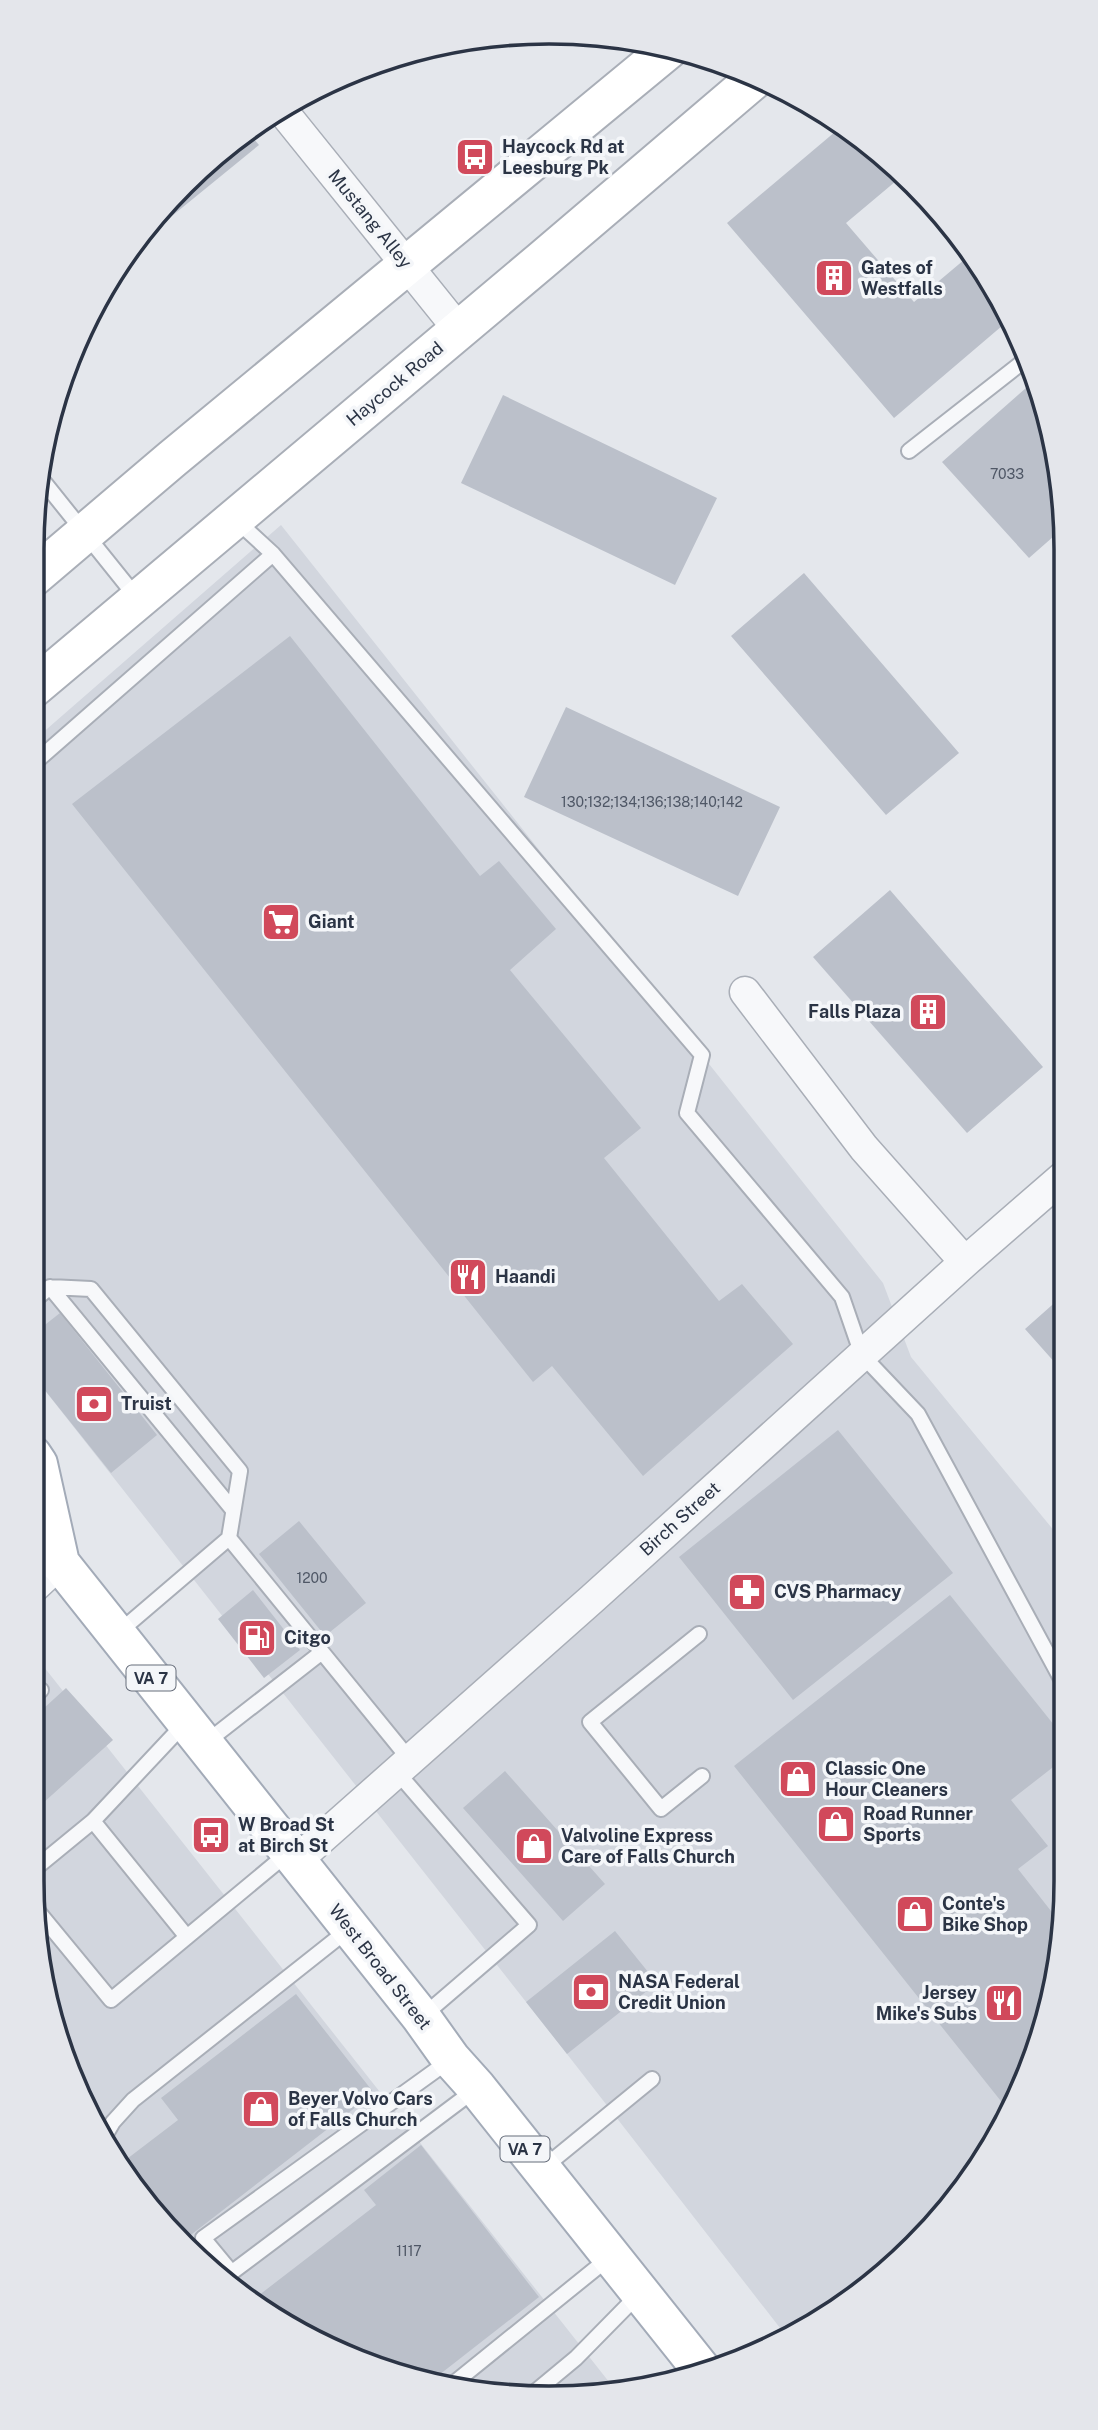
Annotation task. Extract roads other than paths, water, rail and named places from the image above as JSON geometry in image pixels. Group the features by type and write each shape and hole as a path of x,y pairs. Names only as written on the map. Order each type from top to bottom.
{"main road":[{"path":"44,568 659,56"},
{"name":"Haycock Road","path":"44,679 748,85"},
{"name":"West Broad Street","path":"44,1532 46,1554 117,1635 421,2017 451,2059 697,2364"}],"street":[{"name":"Mustang Alley","path":"288,116 459,330"},
{"path":"745,992 864,1148 965,1262"},
{"name":"Birch Street","path":"292,1857 403,1766 1054,1185"}],"lane":[{"path":"909,451 1019,365"},
{"path":"48,487 138,600"},
{"path":"234,518 273,554 702,1055 687,1113 842,1297 862,1355 918,1414 1054,1666"},
{"path":"44,754 273,554"},
{"path":"44,1292 50,1287 92,1289 240,1471 229,1538 117,1635"},
{"path":"50,1287 233,1510"},
{"path":"229,1538 322,1652 403,1766 529,1925 421,2017"},
{"path":"699,1634 590,1722 661,1809 702,1776"},
{"path":"44,1861 195,1733 322,1652"},
{"path":"93,1821 187,1937"},
{"path":"46,1921 111,2000 187,1937 292,1857"},
{"path":"109,2129 133,2101 350,1928"},
{"path":"224,2268 204,2238 451,2059"},
{"path":"541,2169 652,2079"},
{"path":"231,2274 477,2088"},
{"path":"460,2378 611,2256"},
{"path":"542,2386 576,2358 640,2293"}],"place":[{"name":"Haycock Rd at Leesburg Pk","path":"475,157"},
{"name":"Gates of Westfalls","path":"834,278"},
{"name":"Giant","path":"281,922"},
{"name":"Falls Plaza","path":"928,1012"},
{"name":"Haandi","path":"468,1277"},
{"name":"Truist","path":"94,1404"},
{"name":"CVS Pharmacy","path":"747,1592"},
{"name":"Citgo","path":"257,1638"},
{"name":"Classic One Hour Cleaners","path":"798,1779"},
{"name":"Road Runner Sports","path":"836,1824"},
{"name":"W Broad St at Birch St","path":"211,1835"},
{"name":"Valvoline Express Care of Falls Church","path":"534,1846"},
{"name":"Conte's Bike Shop","path":"915,1914"},
{"name":"NASA Federal Credit Union","path":"591,1992"},
{"name":"Jersey Mike's Subs","path":"1004,2003"},
{"name":"Beyer Volvo Cars of Falls Church","path":"261,2109"}]}
